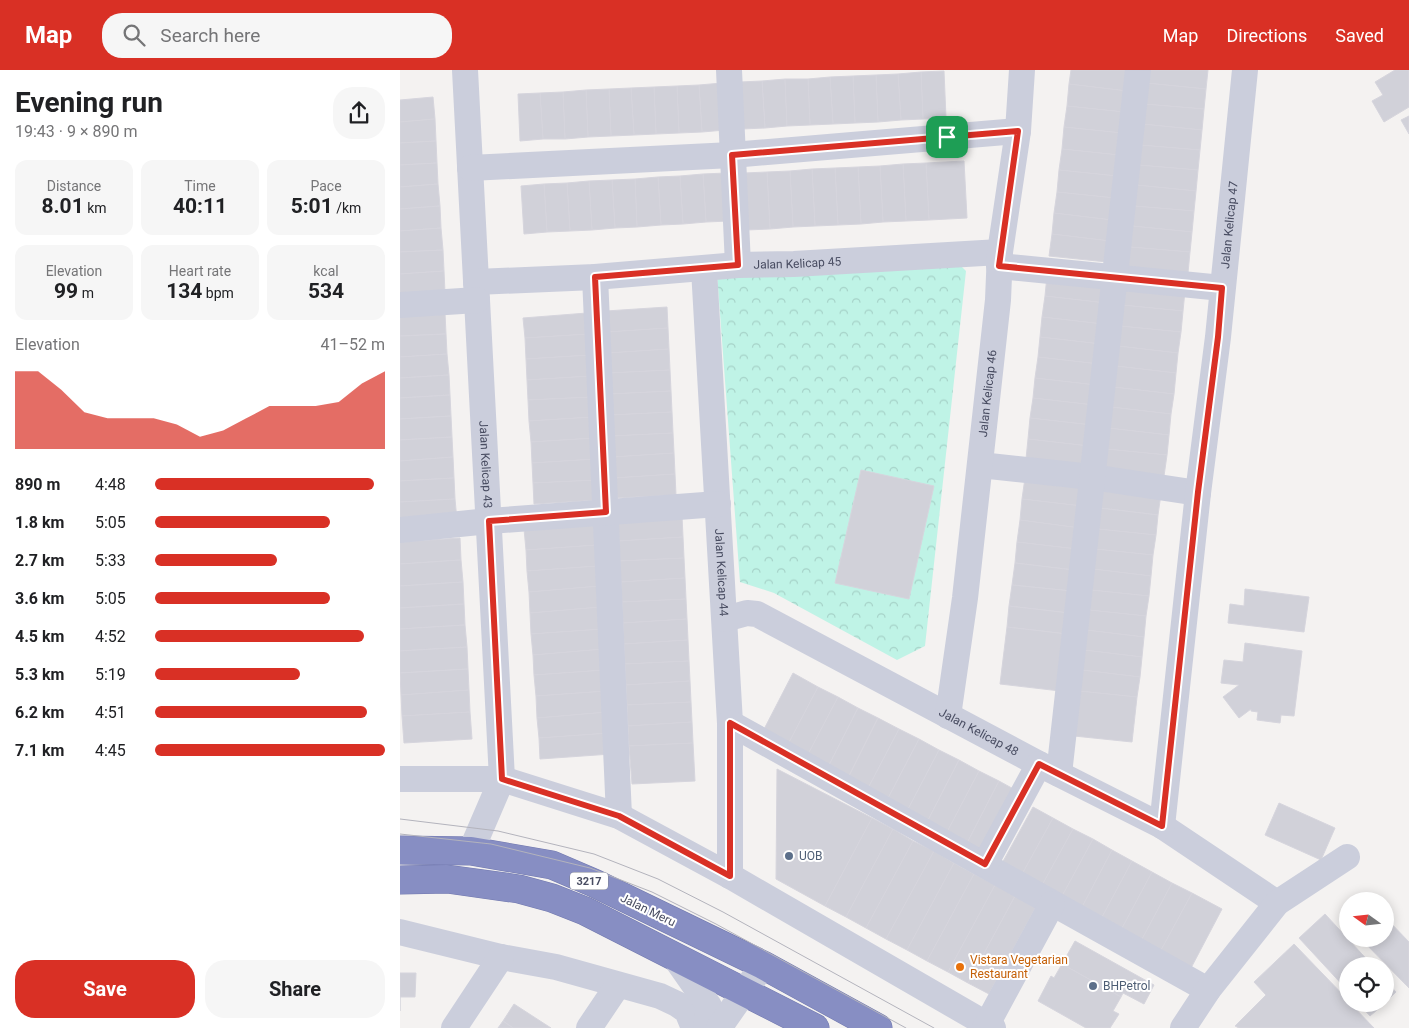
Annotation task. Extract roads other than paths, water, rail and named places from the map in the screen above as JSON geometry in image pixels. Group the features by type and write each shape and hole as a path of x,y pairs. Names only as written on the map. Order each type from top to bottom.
{"highway":[{"name":"Jalan Meru","path":"400,850 470,851 552,865 594,883 763,965 878,1028"},
{"name":"3217","path":"400,880 447,879 519,889 586,911 815,1028"}],"street":[{"name":"Jalan Kelicap 43","path":"465,70 502,779 470,851"},
{"path":"729,70 738,265"},
{"name":"Jalan Kelicap 46","path":"948,716 965,598 998,300 1000,259 1018,131 1022,70"},
{"path":"985,864 1049,769 1092,477 1138,70"},
{"name":"Jalan Kelicap 47","path":"1162,826 1198,492 1218,337 1245,70"},
{"path":"470,168 732,155 1018,131"},
{"name":"Jalan Kelicap 45","path":"400,305 476,291 595,277 738,265 1000,259 1116,277 1222,288"},
{"name":"Jalan Kelicap 44","path":"704,269 730,723 730,876"},
{"path":"595,277 619,816"},
{"path":"980,465 1092,477 1198,492"},
{"path":"400,530 489,521 718,504"},
{"name":"Jalan Kelicap 48","path":"725,619 746,613 757,614 1049,769 1162,826 1277,903"},
{"path":"730,723 1208,990"},
{"path":"400,779 502,779 619,816 730,876 989,1027 1052,904"},
{"path":"1183,1028 1208,990 1277,903 1347,857"},
{"path":"400,932 501,957 556,967 660,996 677,1004 687,1012 694,1028"},
{"path":"674,956 709,1006 706,1028"},
{"path":"454,1028 501,957"},
{"path":"719,1028 763,965"},
{"path":"589,1028 618,985"}],"tram line":[{"path":"400,819 498,831 594,854 658,879 723,912 934,1028"},
{"path":"400,834 491,844 590,868 652,892 716,924 906,1028"}],"place":[{"name":"UOB","path":"789,856"},
{"name":"Vistara Vegetarian Restaurant","path":"960,967"},
{"name":"BHPetrol","path":"1093,986"}]}
